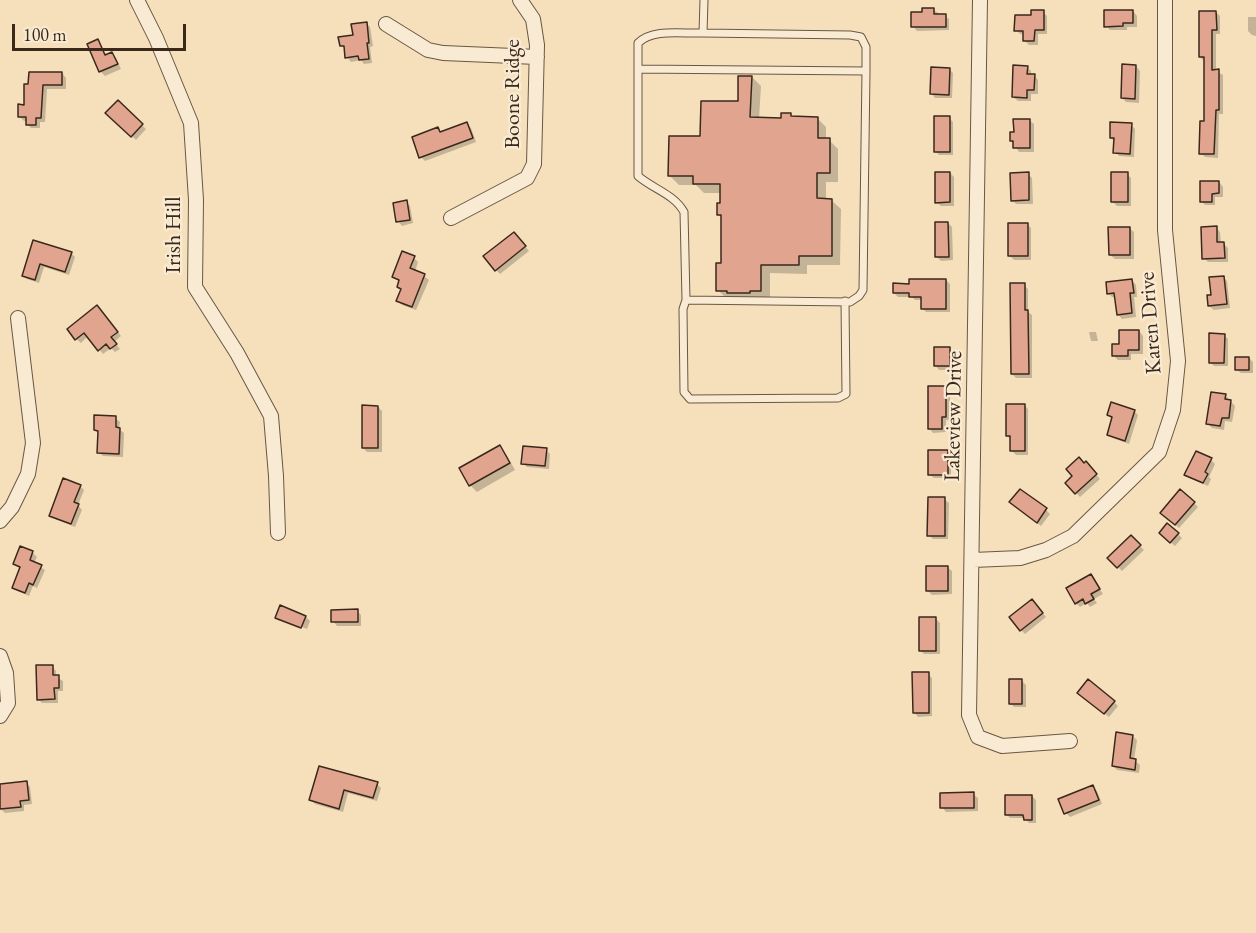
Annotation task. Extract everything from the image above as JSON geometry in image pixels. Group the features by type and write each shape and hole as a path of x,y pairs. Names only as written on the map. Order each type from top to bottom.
{"street":[{"name":"Irish Hill","path":"137,0 156,38 192,123 196,200 195,287 237,353 270,416 276,476 278,533"},
{"name":"Boone Ridge","path":"451,218 527,178 534,164 537,45 533,20 520,0"},
{"name":"Lakeview Drive","path":"980,0 969,715 978,736 1002,746 1070,741"},
{"name":"Karen Drive","path":"973,560 1020,558 1046,550 1073,536 1159,452 1173,410 1178,360 1165,230 1165,0"},
{"path":"386,24 428,50 443,53 537,57"},
{"path":"0,520 12,507 28,474 33,443 18,318"},
{"path":"0,656 6,673 8,704 0,716"}],"lane":[{"path":"704,0 704,33"},
{"path":"686,300 850,302 859,296 863,290 866,47 861,37 850,35 653,34 643,37 638,43 638,176 671,197 684,212 686,300 683,309 684,392 690,399 838,398 846,394 845,302"},
{"path":"638,69 866,71"}],"building":[{"path":"922,8 934,8 934,14 946,14 946,27 911,27 911,12 922,12"},
{"path":"1031,10 1044,10 1044,30 1035,30 1034,41 1023,41 1023,31 1014,31 1015,15 1031,15"},
{"path":"1104,10 1133,10 1133,23 1104,27"},
{"path":"1199,11 1216,11 1217,30 1212,30 1212,70 1219,69 1219,110 1216,110 1214,154 1199,154 1200,121 1204,121 1204,57 1199,57"},
{"path":"367,22 369,59 359,60 358,56 345,58 344,46 340,46 338,37 353,35 351,24"},
{"path":"98,39 105,55 112,52 118,64 99,72 87,44"},
{"path":"1122,64 1136,65 1135,99 1121,98"},
{"path":"1013,65 1028,66 1027,74 1035,74 1034,90 1027,90 1027,98 1012,97"},
{"path":"931,67 950,68 949,95 930,94"},
{"path":"29,72 62,72 62,85 43,85 41,118 36,118 36,125 26,125 26,117 18,117 18,104 24,105 24,84 28,84"},
{"path":"738,76 752,76 750,117 781,118 781,113 791,113 791,116 818,117 818,138 830,138 830,173 817,173 817,198 832,199 832,256 799,256 799,265 761,265 761,291 750,291 750,293 716,291 716,263 721,263 721,215 717,215 717,203 720,203 720,184 693,184 693,176 668,176 669,136 700,136 701,101 738,101"},
{"path":"118,100 143,124 131,137 105,113"},
{"path":"934,116 950,116 950,152 934,152"},
{"path":"1013,119 1030,119 1030,148 1013,148 1010,132 1014,132"},
{"path":"467,122 473,138 419,158 412,137 438,127 440,132"},
{"path":"1110,122 1132,123 1130,154 1113,153 1114,138 1110,138"},
{"path":"935,172 950,172 950,202 935,203"},
{"path":"1029,172 1029,200 1011,201 1010,173"},
{"path":"1111,172 1128,172 1128,202 1111,202"},
{"path":"1200,181 1219,181 1219,193 1212,194 1212,202 1200,202"},
{"path":"407,200 410,220 396,222 393,203"},
{"path":"935,222 948,222 949,257 935,257"},
{"path":"1008,223 1028,223 1028,256 1008,256"},
{"path":"1217,226 1217,242 1224,242 1225,258 1202,259 1201,227"},
{"path":"1108,227 1130,227 1130,255 1109,255"},
{"path":"514,232 526,246 495,271 483,256"},
{"path":"33,240 72,252 65,272 40,264 35,280 22,276"},
{"path":"402,251 415,256 410,268 425,274 412,307 396,301 401,289 397,287 399,280 392,277"},
{"path":"1224,276 1227,304 1208,306 1207,295 1211,295 1209,277"},
{"path":"909,279 946,279 946,309 921,309 921,297 909,297 909,293 893,293 893,283 909,284"},
{"path":"1132,279 1134,293 1130,293 1132,313 1117,315 1114,293 1107,294 1106,282"},
{"path":"1010,283 1025,283 1025,310 1028,310 1029,374 1011,374"},
{"path":"97,305 118,332 111,337 117,344 110,349 106,344 98,351 84,333 75,340 67,329"},
{"path":"1119,330 1139,330 1139,350 1128,350 1128,356 1112,356 1112,344 1119,344"},
{"path":"1209,333 1225,334 1224,363 1209,363"},
{"path":"934,347 950,347 950,366 934,366"},
{"path":"1235,357 1249,357 1249,370 1235,370"},
{"path":"928,386 946,386 946,417 942,417 942,429 928,429"},
{"path":"1211,392 1226,394 1225,399 1231,400 1229,418 1222,418 1220,426 1206,424"},
{"path":"1111,402 1135,410 1125,441 1107,435 1112,417 1107,415"},
{"path":"1006,404 1025,404 1025,451 1010,451 1010,436 1006,436"},
{"path":"362,405 378,406 378,448 362,448"},
{"path":"94,415 116,416 116,427 120,428 119,454 97,453 98,431 94,430"},
{"path":"500,445 510,463 469,486 459,468"},
{"path":"523,446 547,448 545,466 521,464"},
{"path":"928,450 948,450 948,475 928,475"},
{"path":"1196,451 1212,458 1205,472 1208,474 1203,483 1184,475"},
{"path":"1079,457 1084,463 1086,461 1097,474 1075,494 1065,483 1072,476 1066,469"},
{"path":"63,478 81,485 74,502 79,504 71,524 49,516"},
{"path":"1020,489 1047,508 1037,523 1009,502"},
{"path":"1180,489 1195,502 1175,525 1160,513"},
{"path":"928,497 945,497 945,536 927,536"},
{"path":"1167,523 1179,533 1170,543 1159,533"},
{"path":"1131,535 1141,545 1117,568 1107,558"},
{"path":"20,546 33,551 30,560 42,565 33,585 29,583 25,593 12,588 20,567 13,564"},
{"path":"926,566 948,566 948,591 926,591"},
{"path":"1091,574 1100,589 1091,594 1094,599 1085,604 1083,599 1075,604 1066,588"},
{"path":"1032,599 1043,613 1020,631 1009,617"},
{"path":"280,605 306,616 301,628 275,618"},
{"path":"358,609 358,622 331,622 331,610"},
{"path":"919,617 936,617 936,651 919,651"},
{"path":"36,665 53,665 53,675 59,675 59,688 54,688 55,699 37,700"},
{"path":"912,672 929,672 929,713 913,713"},
{"path":"1009,679 1022,679 1022,704 1009,704"},
{"path":"1088,679 1115,701 1104,714 1077,693"},
{"path":"1116,732 1133,735 1130,758 1136,759 1135,770 1112,766"},
{"path":"319,766 378,782 373,798 344,790 339,809 309,800"},
{"path":"27,781 29,800 20,801 21,807 0,809 0,784"},
{"path":"1093,785 1099,800 1064,814 1058,799"},
{"path":"974,792 974,808 940,808 940,793"},
{"path":"1005,795 1032,795 1032,820 1024,820 1023,815 1005,815"}]}
